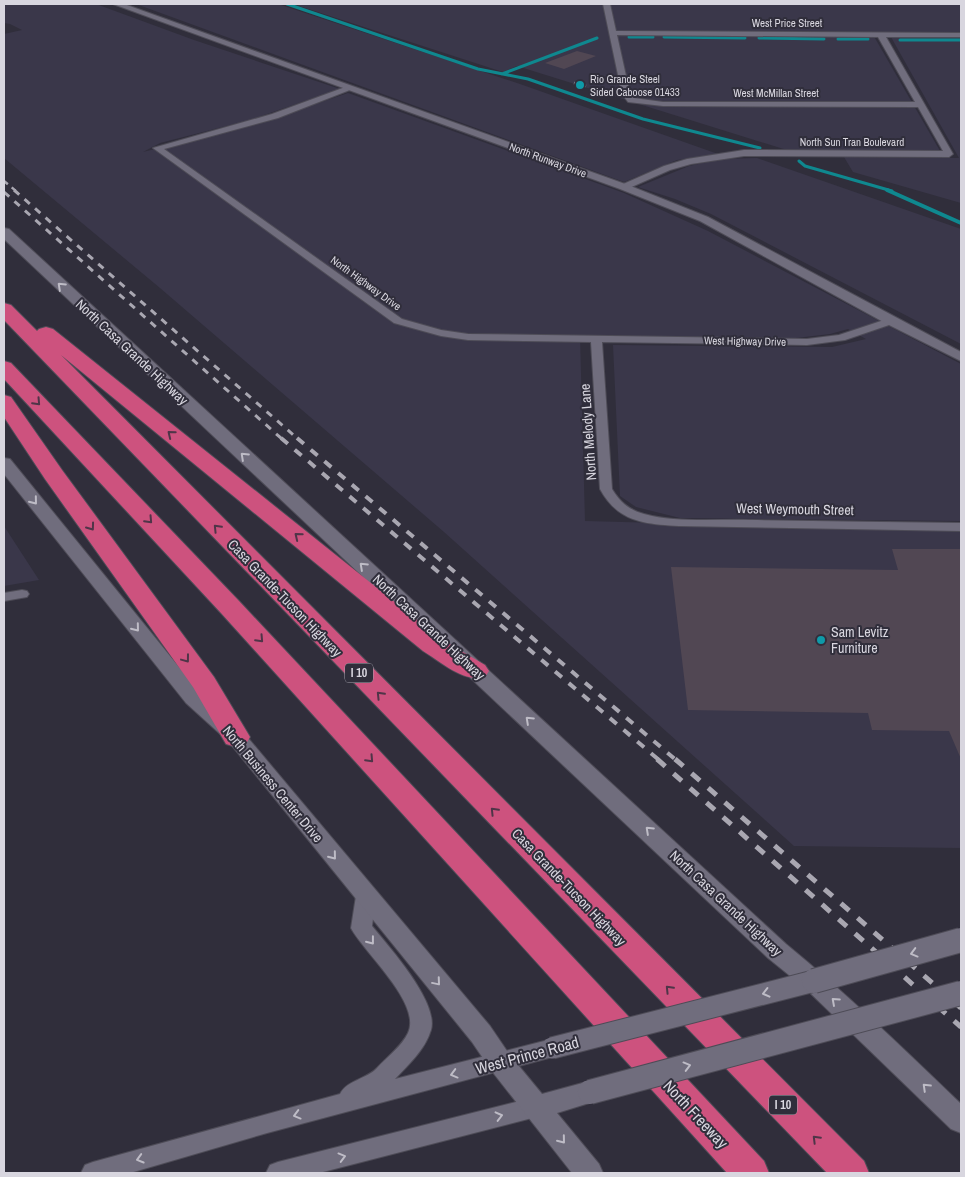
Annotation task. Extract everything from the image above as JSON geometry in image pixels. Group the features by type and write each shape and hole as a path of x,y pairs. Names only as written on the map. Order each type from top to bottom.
{"highway":[{"path":"4,299 432,645 476,671"},
{"name":"Casa Grande-Tucson Highway","path":"4,309 851,1173"},
{"name":"North Freeway","path":"4,367 223,599 751,1173"},
{"path":"4,401 53,474 204,683 236,737"}],"main road":[{"name":"North Casa Grande Highway","path":"4,232 777,951 814,981 856,1020"},
{"name":"North Business Center Drive","path":"4,463 194,698 236,737 481,1034 500,1062"},
{"name":"West Prince Road","path":"814,981 961,940"},
{"path":"536,1107 961,993"},
{"path":"856,1020 961,1121"},
{"path":"500,1062 589,1173"}],"street":[{"name":"North Runway Drive","path":"118,4 624,187 704,219 961,357"},
{"path":"606,4 612,33"},
{"name":"West Price Street","path":"612,33 961,35"},
{"name":"West McMillan Street","path":"612,33 626,94 631,100 663,104 920,105"},
{"name":"North Sun Tran Boulevard","path":"624,187 690,160 744,153 949,154 881,35"},
{"name":"North Highway Drive","path":"352,88 275,116 156,148 398,321 452,336 596,340"},
{"name":"West Highway Drive","path":"596,340 807,342 841,338 891,321"},
{"name":"North Melody Lane","path":"596,340 606,489 614,503 629,513"},
{"name":"West Weymouth Street","path":"629,513 644,518 665,521 701,523 961,526"},
{"path":"4,597 22,594"},
{"path":"331,1106 382,1078 413,1044 417,1038 421,1023 413,996 361,928 366,896"},
{"name":"West Prince Road","path":"93,1173 331,1106 814,981"},
{"path":"278,1173 536,1107"}],"shaded area":[{"path":"4,4 96,4 194,40 340,89 250,120 160,143 143,152 259,123 348,93 624,193 708,231 961,364 961,521 680,518 636,507 620,496 613,345 832,347 866,339 848,329 830,334 796,338 580,336 585,521 961,531 961,848 794,846 444,532 160,288 4,158 4,34 22,30 4,23"},
{"path":"136,4 278,4 520,84 718,154 677,160 624,182"},
{"path":"293,4 961,4 961,33 872,33 940,151 790,151 517,66 503,72"},
{"path":"891,37 961,38 961,203 853,172 844,157 959,158"},
{"path":"757,158 961,229 961,344 711,214 675,199 638,187 689,166 721,159"},
{"path":"4,526 39,580 4,586"}],"building":[{"path":"577,51 596,56 564,69 545,63"},
{"name":"Sam Levitz Furniture","path":"892,549 961,549 961,759 949,731 872,730 868,713 688,710 671,567 898,570"}],"waterway":[{"path":"287,4 478,69 502,74"},
{"path":"629,37 653,37"},
{"path":"664,37 745,38"},
{"path":"502,74 597,38"},
{"path":"759,38 824,39"},
{"path":"838,39 868,39"},
{"path":"900,40 961,40"},
{"path":"502,74 528,79 643,119 760,148"},
{"path":"799,161 805,166 892,191"},
{"path":"887,190 961,223"}],"railway":[{"path":"574,83 586,86"},
{"path":"4,181 16,191"},
{"path":"14,190 298,439"},
{"path":"4,192 282,439"},
{"path":"281,438 659,760"},
{"path":"297,438 676,760"},
{"path":"657,759 961,1027"},
{"path":"675,759 961,1008"}],"place":[{"name":"Rio Grande Steel Sided Caboose 01433","path":"580,85"},
{"name":"Sam Levitz Furniture","path":"821,640"}]}
